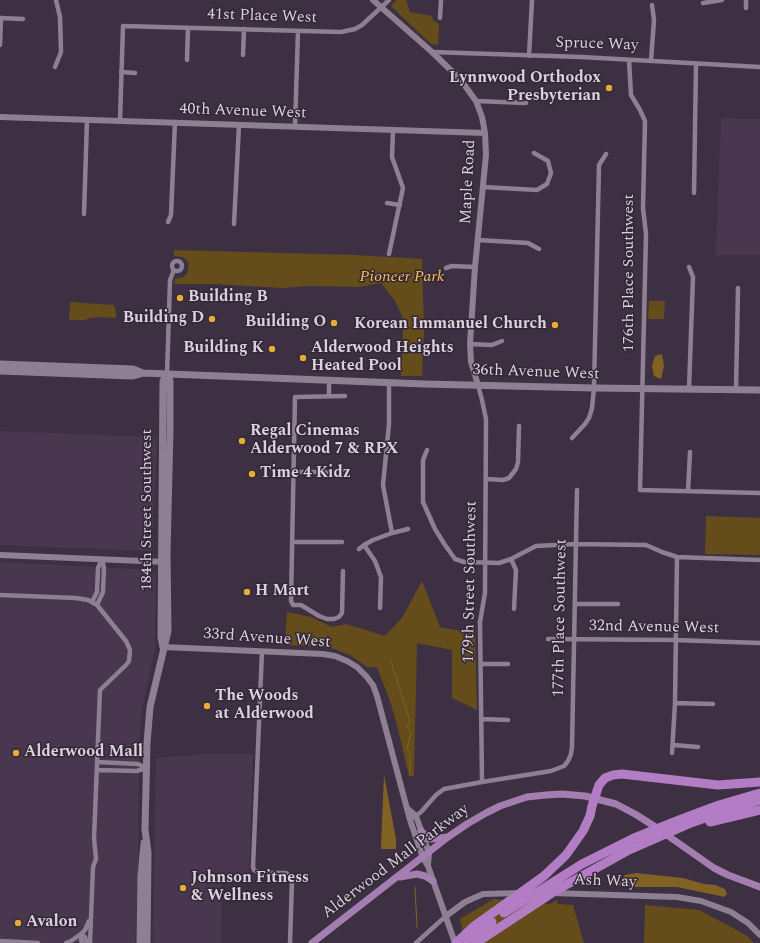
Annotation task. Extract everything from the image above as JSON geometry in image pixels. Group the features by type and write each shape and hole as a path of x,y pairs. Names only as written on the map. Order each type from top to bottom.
{"highway":[{"path":"455,943 473,927 544,876 566,855 580,836 590,816 599,785 605,778 613,775 631,775 718,785 760,782"},
{"path":"476,943 571,881 638,841 679,820 719,805 760,793"},
{"path":"692,825 730,809 760,800"},
{"path":"463,943 508,910 594,858 638,841 673,830 760,810"},
{"path":"481,943 499,927"}],"main road":[{"name":"36th Avenue West","path":"0,364 134,369 144,373"},
{"name":"36th Avenue West","path":"0,371 132,376 144,373 594,388 760,390"},
{"name":"184th Street Southwest","path":"140,943 141,876 145,829 147,743 150,707 168,631 162,499 163,381 167,374"},
{"name":"184th Street Southwest","path":"164,562 169,457 170,381 167,374"},
{"path":"162,499 165,494 166,461 169,457 166,453 166,440 163,430"},
{"name":"Alderwood Mall Parkway","path":"312,943 398,878 448,837 486,812 527,797 554,794 573,795 594,798 616,804 635,814 714,868 728,876 760,888"},
{"name":"184th Street Southwest","path":"145,829 148,853 147,943"},
{"path":"422,831 426,837 431,839 448,837"},
{"path":"398,878 417,874 425,876 433,881"},
{"path":"141,876 145,880 145,891 148,893 144,896 144,903 141,908"}],"street":[{"path":"54,67 60,52 60,17 56,0"},
{"name":"Maple Road","path":"373,0 460,79 476,101 482,117 485,133 486,156 475,267 470,344 472,362 478,385"},
{"name":"41st Place West","path":"121,72 123,26 348,31 362,25 389,0"},
{"path":"440,18 441,0"},
{"path":"529,56 532,0"},
{"path":"703,3 722,0"},
{"path":"746,0 746,8"},
{"path":"651,61 654,20 652,5"},
{"path":"0,45 0,18 23,19"},
{"path":"187,60 188,28"},
{"path":"243,55 244,29"},
{"path":"295,127 298,31"},
{"name":"Spruce Way","path":"432,52 760,67"},
{"name":"176th Place Southwest","path":"629,60 631,95 645,121 643,208 646,234 640,490 688,491"},
{"path":"694,193 696,64"},
{"path":"120,120 121,72 135,73"},
{"path":"476,101 526,103"},
{"name":"40th Avenue West","path":"0,117 485,133"},
{"path":"84,214 87,120"},
{"path":"168,222 171,215 175,122"},
{"path":"234,224 238,125"},
{"path":"390,254 403,188 392,157 393,130"},
{"path":"483,187 537,190 547,184 551,174 548,161 534,153"},
{"path":"572,438 589,418 592,408 594,388 599,165 606,154"},
{"path":"387,203 400,205"},
{"path":"478,240 528,243 539,249"},
{"path":"446,268 475,267"},
{"path":"689,267 693,277 689,390"},
{"name":"184th Street Southwest","path":"167,374 170,280 174,270"},
{"path":"736,390 738,288"},
{"path":"470,344 492,345 502,340"},
{"path":"329,380 329,396"},
{"path":"389,382 389,424 383,485 392,533"},
{"name":"179th Street Southwest","path":"478,385 486,419 485,593 480,622 482,664 482,782"},
{"path":"343,571 342,613 339,617 327,619 301,606 293,605 291,601 295,397 345,396"},
{"path":"486,479 494,480 509,478 516,469 518,462 518,426"},
{"path":"427,450 423,460 423,502 435,529 455,559 464,562 499,563 511,559 536,546 575,544 646,545 677,557 760,560"},
{"path":"690,452 688,491 760,494"},
{"path":"293,472 342,472"},
{"name":"177th Place Southwest","path":"482,782 532,775 558,769 564,766 571,754 577,490"},
{"path":"359,549 364,545 392,533 408,529"},
{"path":"292,542 342,542"},
{"path":"364,545 375,561 381,577 380,608"},
{"path":"0,555 164,562"},
{"path":"672,753 675,703 677,557"},
{"path":"92,602 97,592 98,568 102,559"},
{"path":"97,605 103,592 104,568 102,559"},
{"path":"511,559 516,570 514,609"},
{"path":"0,595 76,598 92,602 97,605 126,641 130,650 130,655 126,665 106,682 100,690 94,844 96,859 93,867 89,943"},
{"path":"575,604 618,604"},
{"name":"32nd Avenue West","path":"548,640 675,640 760,643"},
{"name":"33rd Avenue West","path":"164,647 323,654 335,656 358,667 373,685 377,696 410,820 423,858"},
{"path":"262,651 253,867 254,870 260,873 286,874 290,876 292,881 290,943"},
{"path":"482,664 508,664"},
{"path":"675,703 713,704"},
{"path":"481,719 508,720"},
{"path":"673,745 698,747"},
{"path":"97,762 138,764 146,768"},
{"path":"97,770 137,772 146,768"},
{"path":"410,820 444,789 452,786 482,782"},
{"path":"408,809 416,816 422,831 429,853 428,866"},
{"path":"423,858 428,866 455,943"},
{"name":"Ash Way","path":"446,916 465,902 476,897 493,893 513,892 677,897 701,901 721,907 739,917 760,935"},
{"path":"416,943 446,916"},
{"path":"66,943 85,930 91,918"},
{"path":"80,934 82,943"},
{"path":"80,934 89,943"},
{"path":"0,941 38,943"}],"shaded area":[{"path":"721,118 760,119 760,255 716,255"},
{"path":"662,354 664,366 661,379 654,376 652,366 655,356"},
{"path":"0,431 157,437 152,551 0,545"},
{"name":"Alderwood Mall","path":"0,562 151,570 156,575 155,649 141,714 139,755 138,889 135,943 0,943"},
{"path":"204,754 253,754 249,877 222,876 221,943 153,943 156,758"},
{"path":"384,775 396,839 396,849 381,849"},
{"path":"636,873 683,878 704,884 715,885 725,889 727,894 724,897 677,887 626,887 618,885 625,875"}],"green space":[{"path":"396,0 406,0 410,12 432,16 433,20 439,24 438,45 431,44 391,6"},
{"name":"Pioneer Park","path":"174,250 354,255 422,259 424,329 422,376 401,376 402,316 395,301 381,283 359,287 307,286 283,288 213,284 174,284 175,279 183,277 187,274 189,263 183,257 174,256"},
{"path":"649,301 665,301 664,319 648,319"},
{"path":"70,302 114,305 116,318 99,317 89,318 86,320 69,320"},
{"path":"706,516 760,518 760,555 705,554"},
{"path":"422,581 440,627 475,634 477,710 452,698 452,650 417,643 414,776 409,776 391,704 377,667 367,667 350,655 329,647 285,645 287,612 311,617 332,627 346,624 385,636 402,618"},
{"path":"494,899 551,904 556,900 558,904 573,905 584,943 465,943 460,919"},
{"path":"645,905 699,910 746,935 754,943 644,943"}],"waterway":[{"path":"391,662 410,721 407,727 411,733 407,748 410,755 410,776"},
{"path":"415,887 417,927"}],"place":[{"name":"Lynnwood Orthodox Presbyterian","path":"609,88"},
{"name":"Building B","path":"180,298"},
{"name":"Building D","path":"212,319"},
{"name":"Building O","path":"334,323"},
{"name":"Korean Immanuel Church","path":"555,325"},
{"name":"Building K","path":"272,349"},
{"name":"Alderwood Heights Heated Pool","path":"303,358"},
{"name":"Regal Cinemas Alderwood 7 & RPX","path":"242,441"},
{"name":"Time 4 Kidz","path":"252,474"},
{"name":"H Mart","path":"247,592"},
{"name":"The Woods at Alderwood","path":"207,706"},
{"name":"Alderwood Mall","path":"16,753"},
{"name":"Johnson Fitness & Wellness","path":"183,888"},
{"name":"Avalon","path":"18,923"}]}
